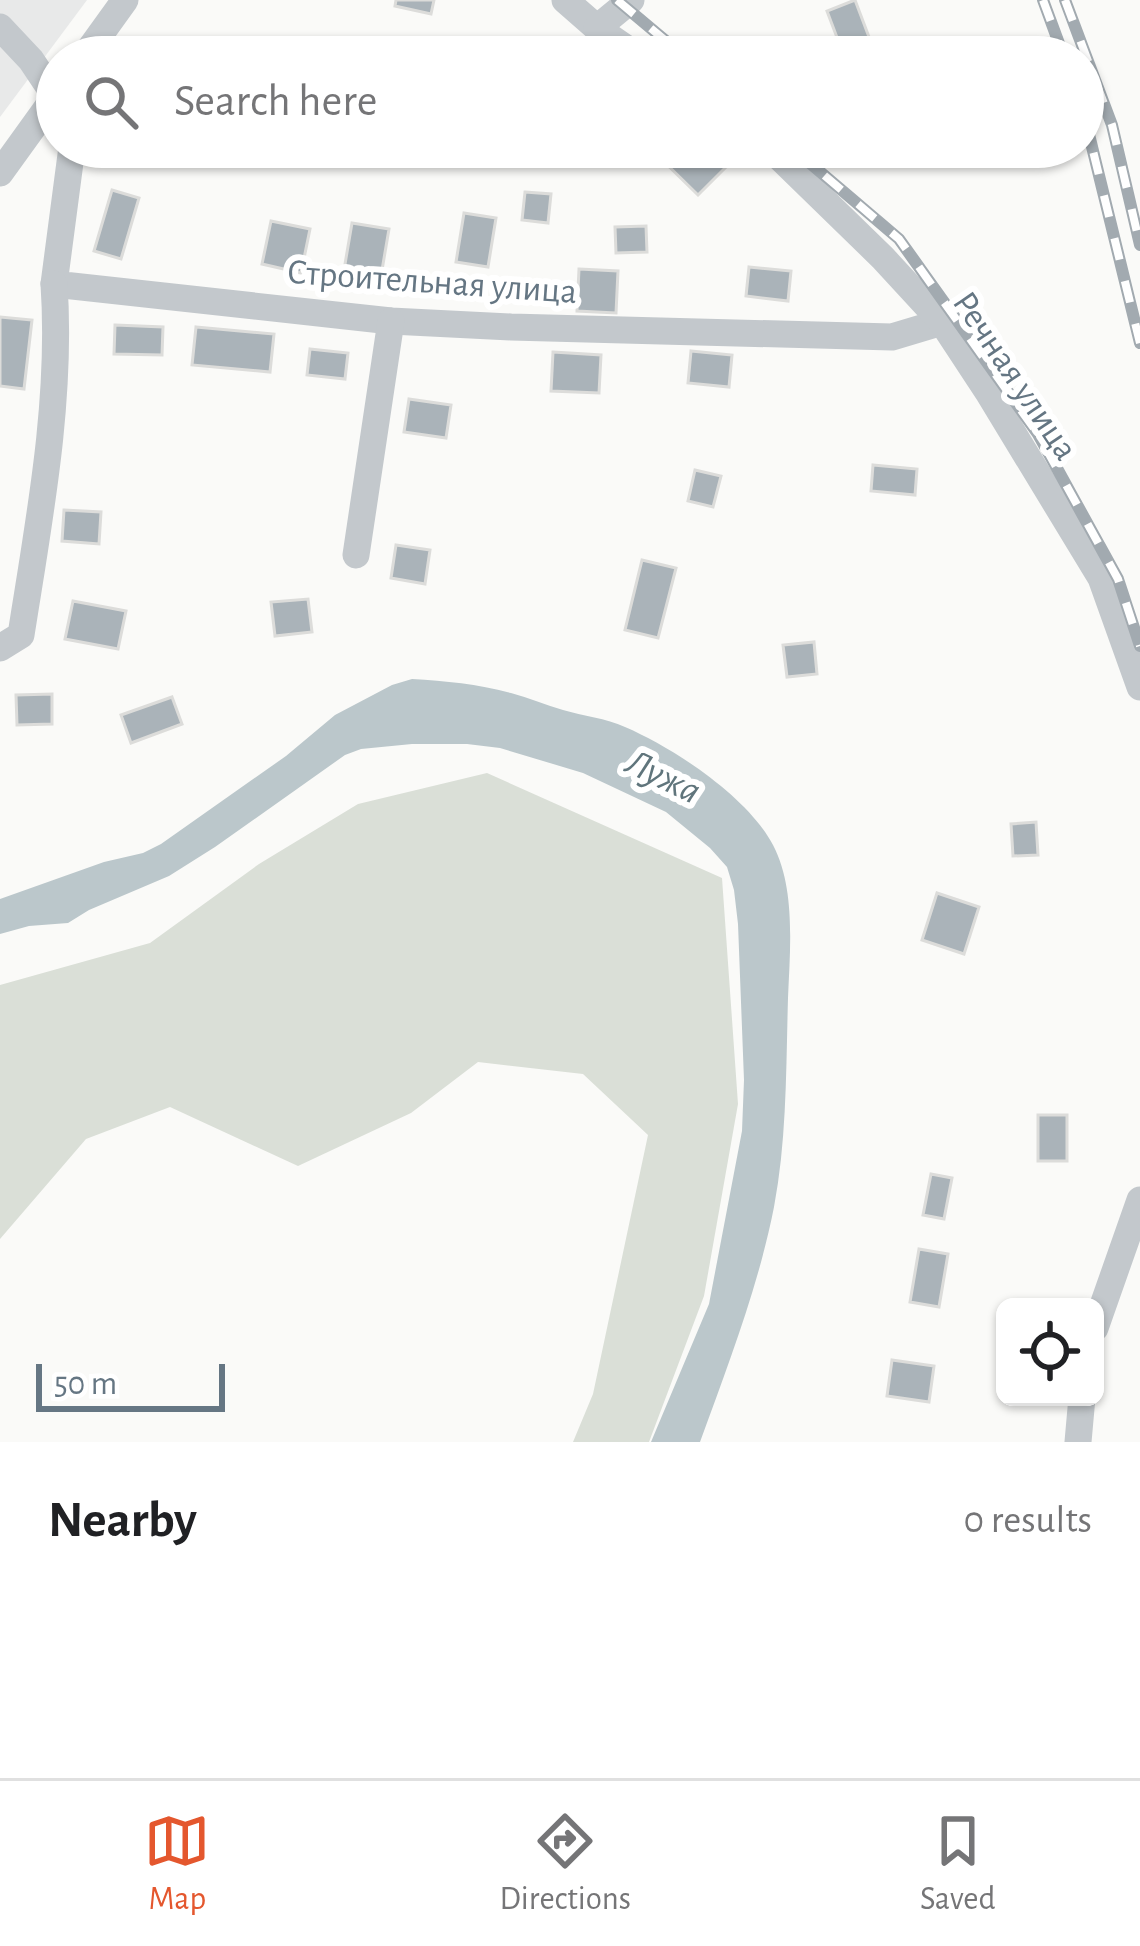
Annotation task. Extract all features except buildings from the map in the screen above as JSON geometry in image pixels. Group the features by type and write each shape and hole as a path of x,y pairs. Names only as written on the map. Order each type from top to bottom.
{"street":[{"path":"99,36 125,0"},
{"path":"565,0 609,36"},
{"path":"597,28 631,0"},
{"path":"0,27 36,67"},
{"path":"0,172 36,124"},
{"path":"0,648 21,635 45,481 57,328 54,284 69,168"},
{"name":"Речная улица","path":"791,168 942,322 1101,578 1140,687"},
{"name":"Строительная улица","path":"54,284 391,321 511,328 892,337 942,322"},
{"path":"356,555 391,321"},
{"path":"1104,1302 1140,1200"},
{"path":"1078,1442 1081,1406"}],"shaded area":[{"path":"0,0 87,0 60,36 36,36 36,69 0,117"},
{"path":"487,773 722,878 738,1104 704,1296 649,1442 573,1442 593,1394 648,1135 583,1074 478,1062 411,1113 298,1166 170,1107 86,1139 0,1239 0,985 150,943 259,864 358,804"}],"water":[{"name":"Лужа","path":"412,679 499,690 610,721 644,736 728,792 761,827 780,862 790,940 778,1181 751,1297 700,1442 651,1442 709,1304 742,1131 738,924 727,867 666,812 583,773 500,748 412,744 361,749 345,755 169,876 68,923 0,934 0,899 161,844 286,756 335,715"}],"railway":[{"path":"617,0 660,36"},
{"path":"1043,0 1056,36"},
{"path":"1065,0 1079,36"},
{"path":"1104,104 1140,245"},
{"path":"816,168 899,239 1038,434 1118,579 1140,646"},
{"path":"1097,168 1140,343"}]}
